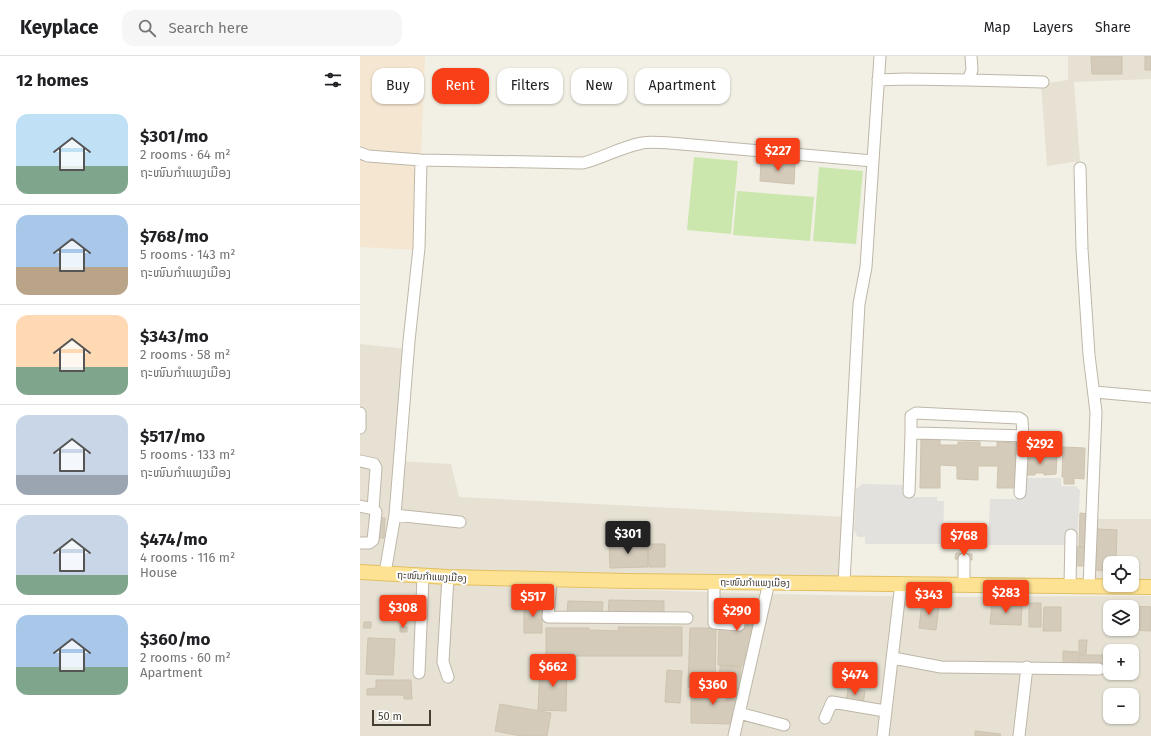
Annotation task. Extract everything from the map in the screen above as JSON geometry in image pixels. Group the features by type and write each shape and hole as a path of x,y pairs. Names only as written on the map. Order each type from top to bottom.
{"main road":[{"name":"ຖະໜົນກຳແພງເມືອງ","path":"360,572 448,577 551,579 1151,587"}],"street":[{"path":"844,583 859,304 866,267 880,56"},
{"path":"968,80 972,70 972,56"},
{"path":"878,80 905,78 1043,82"},
{"path":"360,153 368,156 421,160 583,163 598,159 621,149 643,143 670,143 873,161"},
{"path":"385,573 395,515 409,341 419,248 421,160"},
{"path":"1080,168 1082,249 1089,355 1095,392 1096,420 1089,586"},
{"path":"1095,392 1151,397"},
{"path":"360,413 360,428"},
{"path":"909,492 911,416 916,413 1019,418 1022,420 1023,436 1020,493"},
{"path":"911,434 1023,436"},
{"path":"360,461 374,464 376,468 373,509 376,512 373,540 369,543 360,543"},
{"path":"360,506 373,509"},
{"path":"395,515 460,522"},
{"path":"1070,585 1071,536"},
{"path":"964,559 964,584"},
{"path":"419,673 422,576"},
{"path":"448,577 443,662 448,677"},
{"path":"551,579 548,617 686,618"},
{"path":"714,582 714,623 739,625"},
{"path":"734,736 769,582"},
{"path":"883,736 901,583"},
{"path":"893,658 941,668 1099,668"},
{"path":"1019,736 1027,667"},
{"path":"825,718 832,702 885,711"},
{"path":"739,713 784,725"}],"shaded area":[{"path":"360,56 425,56 424,80 424,68 372,68 372,104 423,104 417,250 360,247"},
{"path":"1068,56 1151,56 1151,79 1074,82 1080,161 1047,166 1041,84 1068,80"},
{"path":"360,344 408,349 399,461 451,464 459,497 848,517 844,583 360,572"},
{"path":"1018,478 1061,478 1061,486 1075,486 1080,490 1077,545 988,545 990,499 1017,499"},
{"path":"862,484 912,485 912,497 937,497 937,501 944,501 943,544 865,544 865,537 858,537 854,531 856,489"},
{"path":"1092,519 1151,519 1151,587 1139,587 1139,556 1103,556 1103,586 1089,586"},
{"path":"360,578 504,586 773,594 932,597 1151,596 1151,736 360,736"}],"green space":[{"path":"694,157 738,161 731,234 687,230"},
{"path":"819,167 863,171 856,244 813,241"},
{"path":"737,191 814,197 810,241 733,235"}],"building":[{"path":"1091,56 1122,56 1122,74 1092,74"},
{"path":"1145,56 1151,56 1151,70 1145,70"},
{"path":"761,161 795,164 794,184 760,181"},
{"path":"921,439 940,440 940,445 958,445 958,442 980,442 980,447 997,447 997,442 1018,443 1016,488 997,488 998,466 978,466 978,480 957,479 957,466 940,465 940,488 920,488"},
{"path":"1063,447 1085,448 1084,479 1074,478 1074,484 1064,484 1064,477 1062,477"},
{"path":"1023,455 1057,456 1056,474 1044,475 1044,473 1035,473 1035,475 1027,475 1027,473 1023,472"},
{"path":"1080,513 1089,514 1087,547 1079,547"},
{"path":"377,518 385,518 384,538 376,538"},
{"path":"1097,529 1117,530 1116,556 1103,556 1103,571 1095,570"},
{"path":"609,543 647,543 648,567 610,568"},
{"path":"648,544 665,544 665,567 649,567"},
{"path":"1074,547 1085,547 1085,566 1074,566"},
{"path":"956,553 972,554 972,560 955,559"},
{"path":"723,599 758,600 757,629 751,629 751,648 746,648 746,666 718,665 719,628 746,629 747,619 723,618"},
{"path":"609,600 664,601 664,617 608,616"},
{"path":"568,601 603,602 602,615 567,613"},
{"path":"922,603 939,605 936,630 919,628"},
{"path":"992,603 1022,604 1021,625 990,624"},
{"path":"1029,603 1041,603 1041,627 1029,627"},
{"path":"524,604 542,604 542,633 524,633"},
{"path":"1139,606 1151,607 1151,631 1139,630"},
{"path":"1044,607 1061,607 1061,631 1043,631"},
{"path":"364,622 371,622 371,628 363,628"},
{"path":"400,626 407,627 407,632 400,632"},
{"path":"618,627 682,627 682,656 546,656 546,628 589,628 589,630 619,631"},
{"path":"690,628 716,628 715,688 688,687"},
{"path":"368,638 395,639 393,675 366,674"},
{"path":"1079,640 1087,640 1086,654 1079,654"},
{"path":"1063,651 1078,652 1078,663 1063,663"},
{"path":"1079,655 1103,655 1103,667 1079,667"},
{"path":"540,665 567,666 566,711 538,710"},
{"path":"720,666 741,667 740,689 719,687"},
{"path":"667,670 682,671 680,703 665,702"},
{"path":"376,680 411,680 412,699 404,699 404,695 367,695 367,689 376,688"},
{"path":"691,688 717,688 717,695 711,695 711,701 726,701 726,696 721,696 721,689 739,689 739,707 734,707 734,724 691,723"},
{"path":"848,688 865,691 863,704 846,702"},
{"path":"500,704 551,713 547,736 521,736 495,731"},
{"path":"975,731 1001,734 1000,736 975,736"}]}
